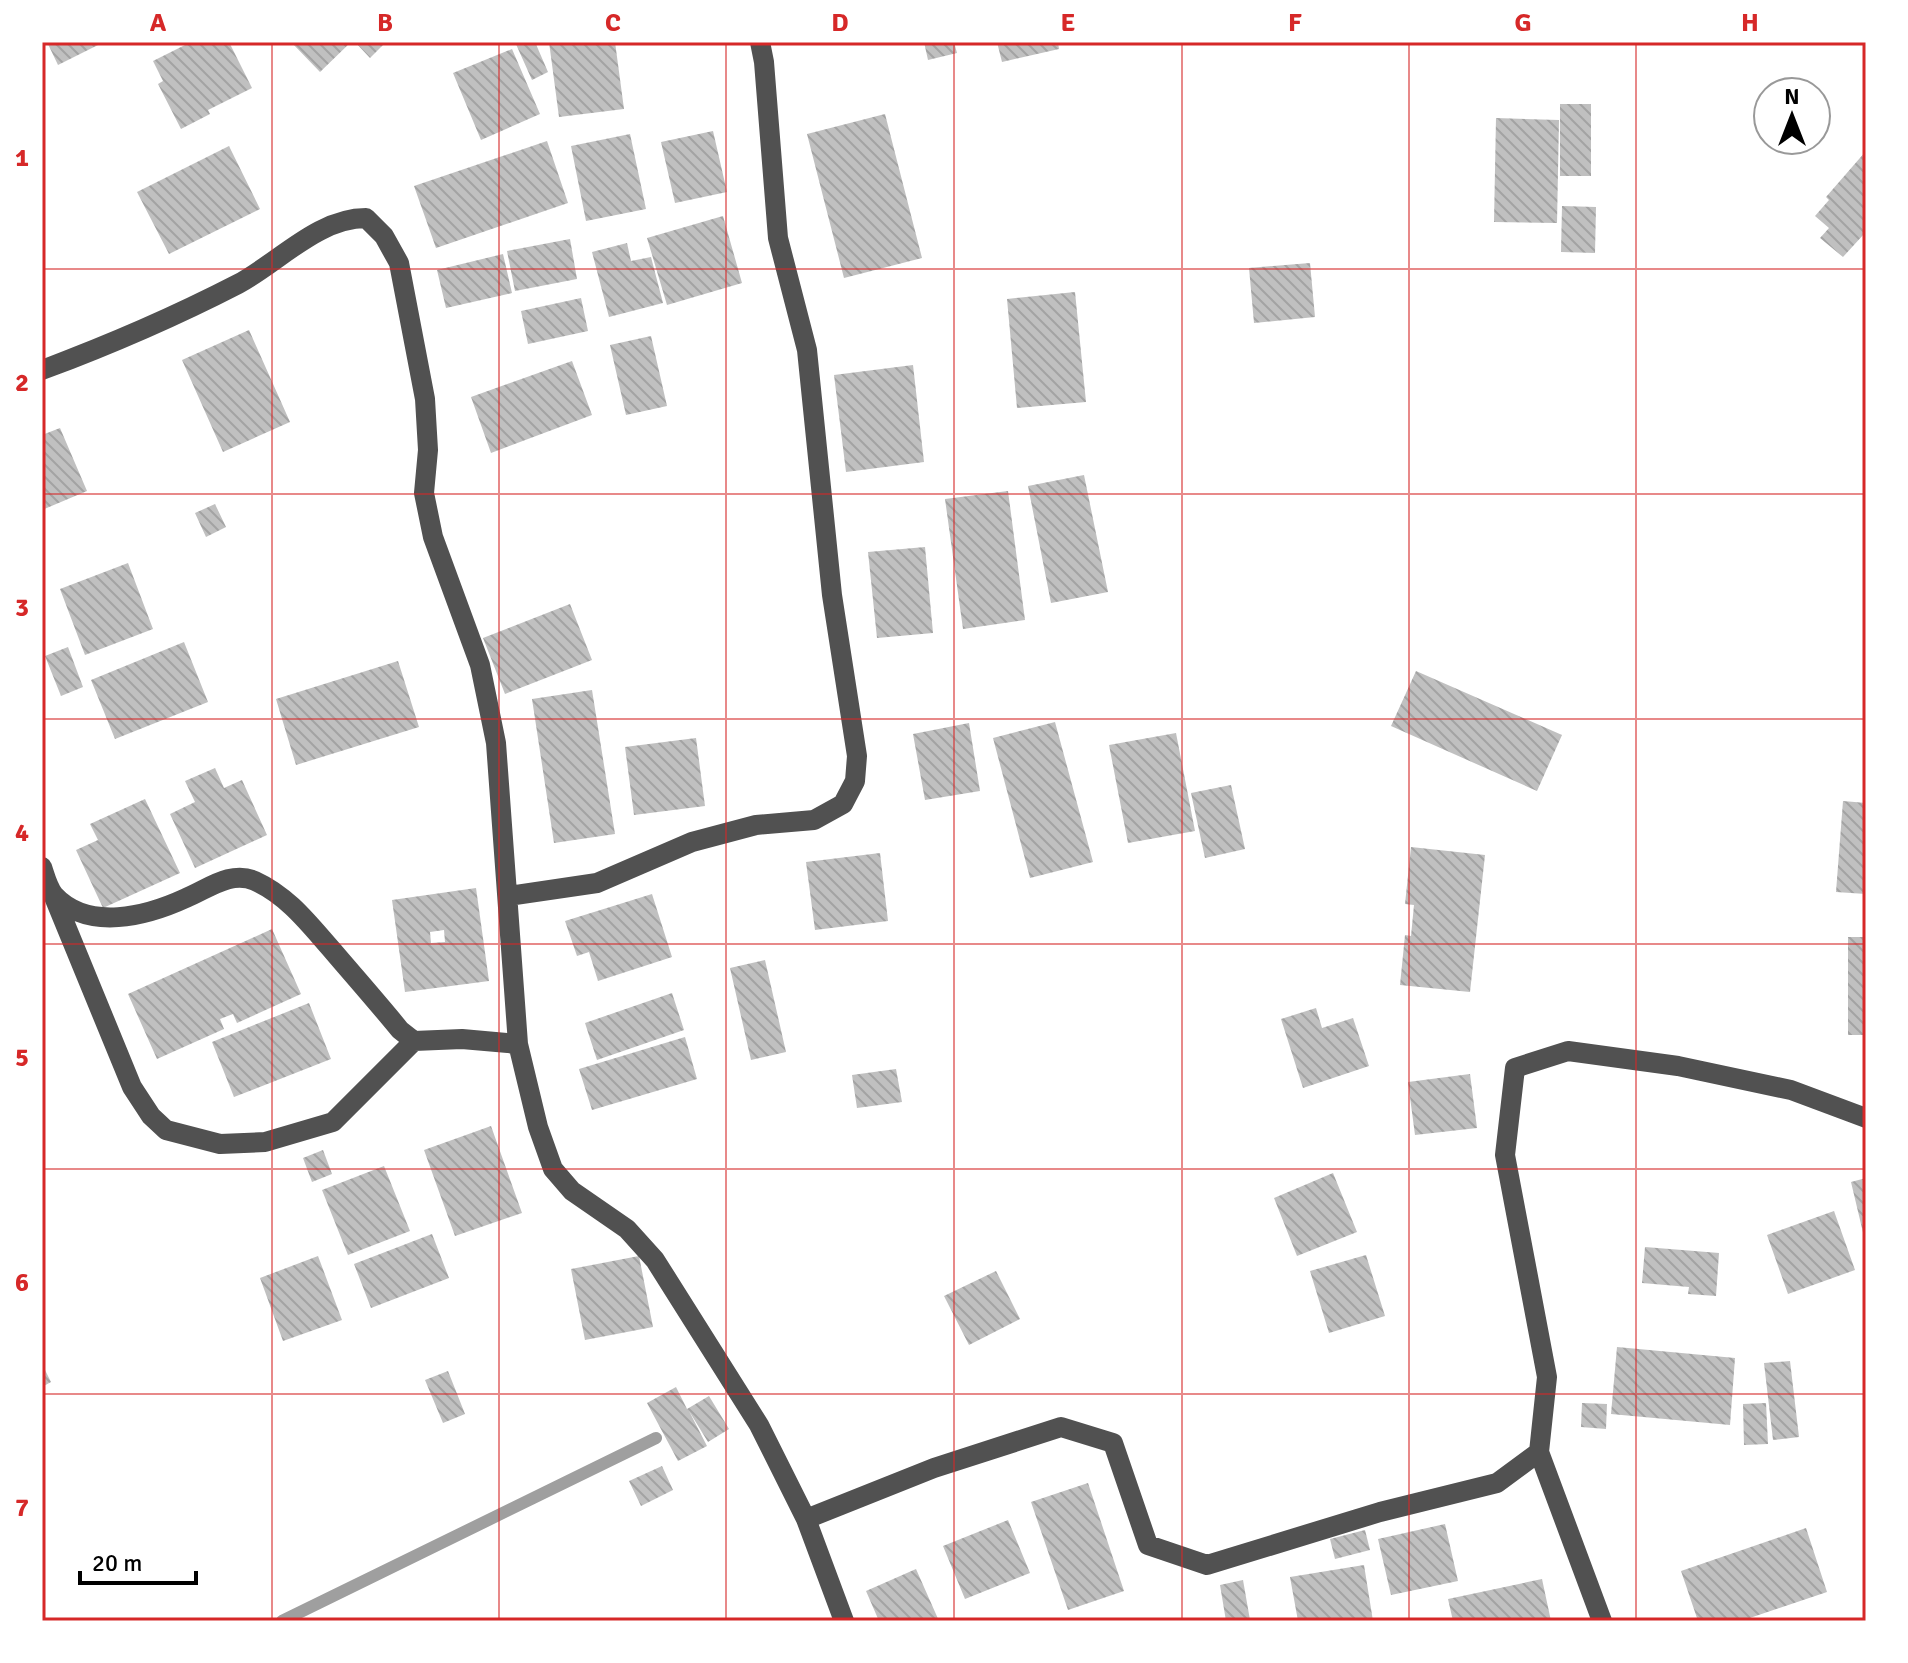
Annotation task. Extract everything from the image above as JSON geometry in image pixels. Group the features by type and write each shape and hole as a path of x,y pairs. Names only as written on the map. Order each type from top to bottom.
{"street":[{"path":"508,896 597,883 692,842 756,825 814,820 843,804 855,781 857,756 832,595 807,350 778,238 760,42"},
{"path":"42,370 109,345 240,283 333,223 366,218 384,236 399,263 425,399 428,450 424,493 433,537 480,665 496,743 518,1044 538,1127 553,1169 572,1191 627,1229 655,1260 759,1425 806,1519 844,1621"},
{"path":"42,867 132,1087 151,1116 166,1130 220,1144 265,1142 333,1122 414,1041"},
{"path":"52,893 70,908 90,916 119,918 184,899 219,882 238,877 254,881 290,903 400,1030 414,1041 462,1039 518,1044"},
{"path":"1602,1621 1539,1452 1547,1377 1505,1155 1515,1068 1568,1051 1678,1066 1791,1090 1866,1118"},
{"path":"806,1519 934,1468 1061,1427 1113,1443 1148,1545 1207,1565 1380,1512 1497,1483 1539,1452"}],"building":[{"path":"47,42 104,42 58,65"},
{"path":"191,42 229,42 252,88 208,110 210,114 181,129 158,84 163,81 153,61"},
{"path":"291,42 351,42 320,72"},
{"path":"355,42 386,42 370,58"},
{"path":"515,42 535,42 548,72 532,80"},
{"path":"549,42 615,42 624,109 559,117"},
{"path":"924,42 954,42 957,53 928,60"},
{"path":"997,42 1058,42 1059,49 1002,62"},
{"path":"512,49 540,114 481,140 453,73"},
{"path":"1560,104 1591,104 1591,176 1560,176"},
{"path":"885,114 922,258 844,278 807,134"},
{"path":"1496,118 1559,120 1557,223 1494,222"},
{"path":"713,131 727,192 675,203 661,142"},
{"path":"630,134 646,209 586,221 571,146"},
{"path":"547,141 568,203 436,248 414,186"},
{"path":"229,146 260,209 169,254 137,192"},
{"path":"1866,151 1866,236 1864,234 1843,257 1820,238 1829,228 1815,216 1829,200 1826,197"},
{"path":"1562,206 1596,207 1595,253 1561,252"},
{"path":"723,216 742,283 667,305 647,238"},
{"path":"570,239 577,279 515,291 507,251"},
{"path":"627,243 631,261 651,257 663,303 609,317 592,252"},
{"path":"503,254 512,293 446,308 437,270"},
{"path":"1310,263 1315,317 1254,323 1249,268"},
{"path":"1075,292 1086,402 1017,408 1007,299"},
{"path":"581,298 588,331 528,344 521,311"},
{"path":"249,330 290,422 223,452 182,360"},
{"path":"651,336 667,406 626,415 610,345"},
{"path":"572,361 592,415 491,453 471,397"},
{"path":"913,365 924,462 846,472 834,375"},
{"path":"60,428 87,491 42,510 42,435"},
{"path":"1084,475 1108,592 1051,603 1028,486"},
{"path":"1008,491 1025,620 963,629 945,499"},
{"path":"215,504 226,527 206,537 195,513"},
{"path":"925,547 933,633 877,638 868,552"},
{"path":"128,563 153,629 85,655 60,589"},
{"path":"570,604 592,660 505,694 483,638"},
{"path":"184,642 208,702 115,739 91,680"},
{"path":"68,647 83,687 61,696 45,656"},
{"path":"398,661 419,727 296,765 276,699"},
{"path":"1416,671 1562,735 1537,791 1391,726"},
{"path":"592,690 615,834 554,843 532,699"},
{"path":"1055,722 1093,862 1030,878 993,738"},
{"path":"969,723 980,791 925,800 913,734"},
{"path":"1176,733 1195,831 1128,843 1109,745"},
{"path":"696,738 705,806 634,815 625,747"},
{"path":"215,768 224,788 242,780 267,835 195,868 170,814 195,802 185,781"},
{"path":"1231,785 1245,849 1205,858 1191,793"},
{"path":"145,799 180,873 103,908 76,850 98,840 90,824"},
{"path":"1843,801 1866,803 1866,894 1836,892"},
{"path":"1411,847 1485,855 1470,992 1400,985 1405,935 1411,936 1414,905 1405,904"},
{"path":"880,853 888,921 815,930 806,862"},
{"path":"476,888 489,981 405,992 392,900","holes":["444,930 445,942 431,943 430,932"]},
{"path":"652,894 672,957 598,981 589,952 577,956 565,921"},
{"path":"272,929 301,994 237,1023 233,1014 220,1019 224,1029 157,1059 128,994"},
{"path":"1848,937 1866,937 1866,1035 1848,1035"},
{"path":"765,960 786,1052 751,1060 730,968"},
{"path":"672,993 684,1030 597,1060 585,1023"},
{"path":"309,1003 331,1059 234,1097 212,1042"},
{"path":"1316,1008 1322,1028 1353,1018 1369,1066 1303,1088 1281,1019"},
{"path":"685,1037 697,1079 592,1110 579,1069"},
{"path":"896,1069 902,1102 857,1108 852,1075"},
{"path":"1470,1074 1477,1128 1415,1135 1408,1082"},
{"path":"491,1126 522,1213 455,1236 424,1150"},
{"path":"323,1150 332,1174 312,1182 303,1158"},
{"path":"384,1166 410,1231 348,1255 322,1190"},
{"path":"1333,1173 1357,1232 1297,1256 1274,1198"},
{"path":"1866,1178 1866,1241 1865,1241 1851,1182"},
{"path":"1834,1211 1855,1270 1788,1294 1767,1235"},
{"path":"432,1234 449,1278 371,1308 354,1264"},
{"path":"1645,1247 1719,1253 1716,1296 1688,1294 1689,1287 1642,1283"},
{"path":"1366,1255 1385,1316 1329,1333 1310,1271"},
{"path":"318,1256 342,1320 283,1341 260,1278"},
{"path":"639,1256 653,1327 585,1340 571,1269"},
{"path":"996,1271 1020,1319 969,1345 944,1296"},
{"path":"1617,1347 1735,1358 1730,1425 1611,1414"},
{"path":"1790,1361 1799,1437 1773,1440 1764,1363"},
{"path":"42,1364 51,1382 42,1387"},
{"path":"448,1371 465,1414 443,1423 425,1380"},
{"path":"676,1387 687,1409 709,1396 729,1429 708,1442 689,1411 707,1446 678,1461 647,1403"},
{"path":"1582,1403 1607,1404 1606,1429 1581,1427"},
{"path":"1766,1403 1768,1444 1744,1445 1743,1404"},
{"path":"662,1466 673,1490 641,1506 629,1481"},
{"path":"1088,1483 1124,1591 1068,1610 1031,1502"},
{"path":"1008,1520 1030,1573 965,1599 943,1546"},
{"path":"1445,1524 1458,1581 1391,1595 1378,1539"},
{"path":"1806,1528 1827,1592 1741,1621 1698,1621 1681,1571"},
{"path":"1365,1530 1370,1550 1335,1559 1330,1539"},
{"path":"1364,1565 1373,1621 1298,1621 1290,1577"},
{"path":"916,1569 939,1621 879,1621 866,1591"},
{"path":"1542,1579 1551,1621 1453,1621 1448,1599"},
{"path":"1243,1580 1250,1620 1226,1621 1220,1585"}],"waterway":[{"path":"282,1621 656,1438"}]}
